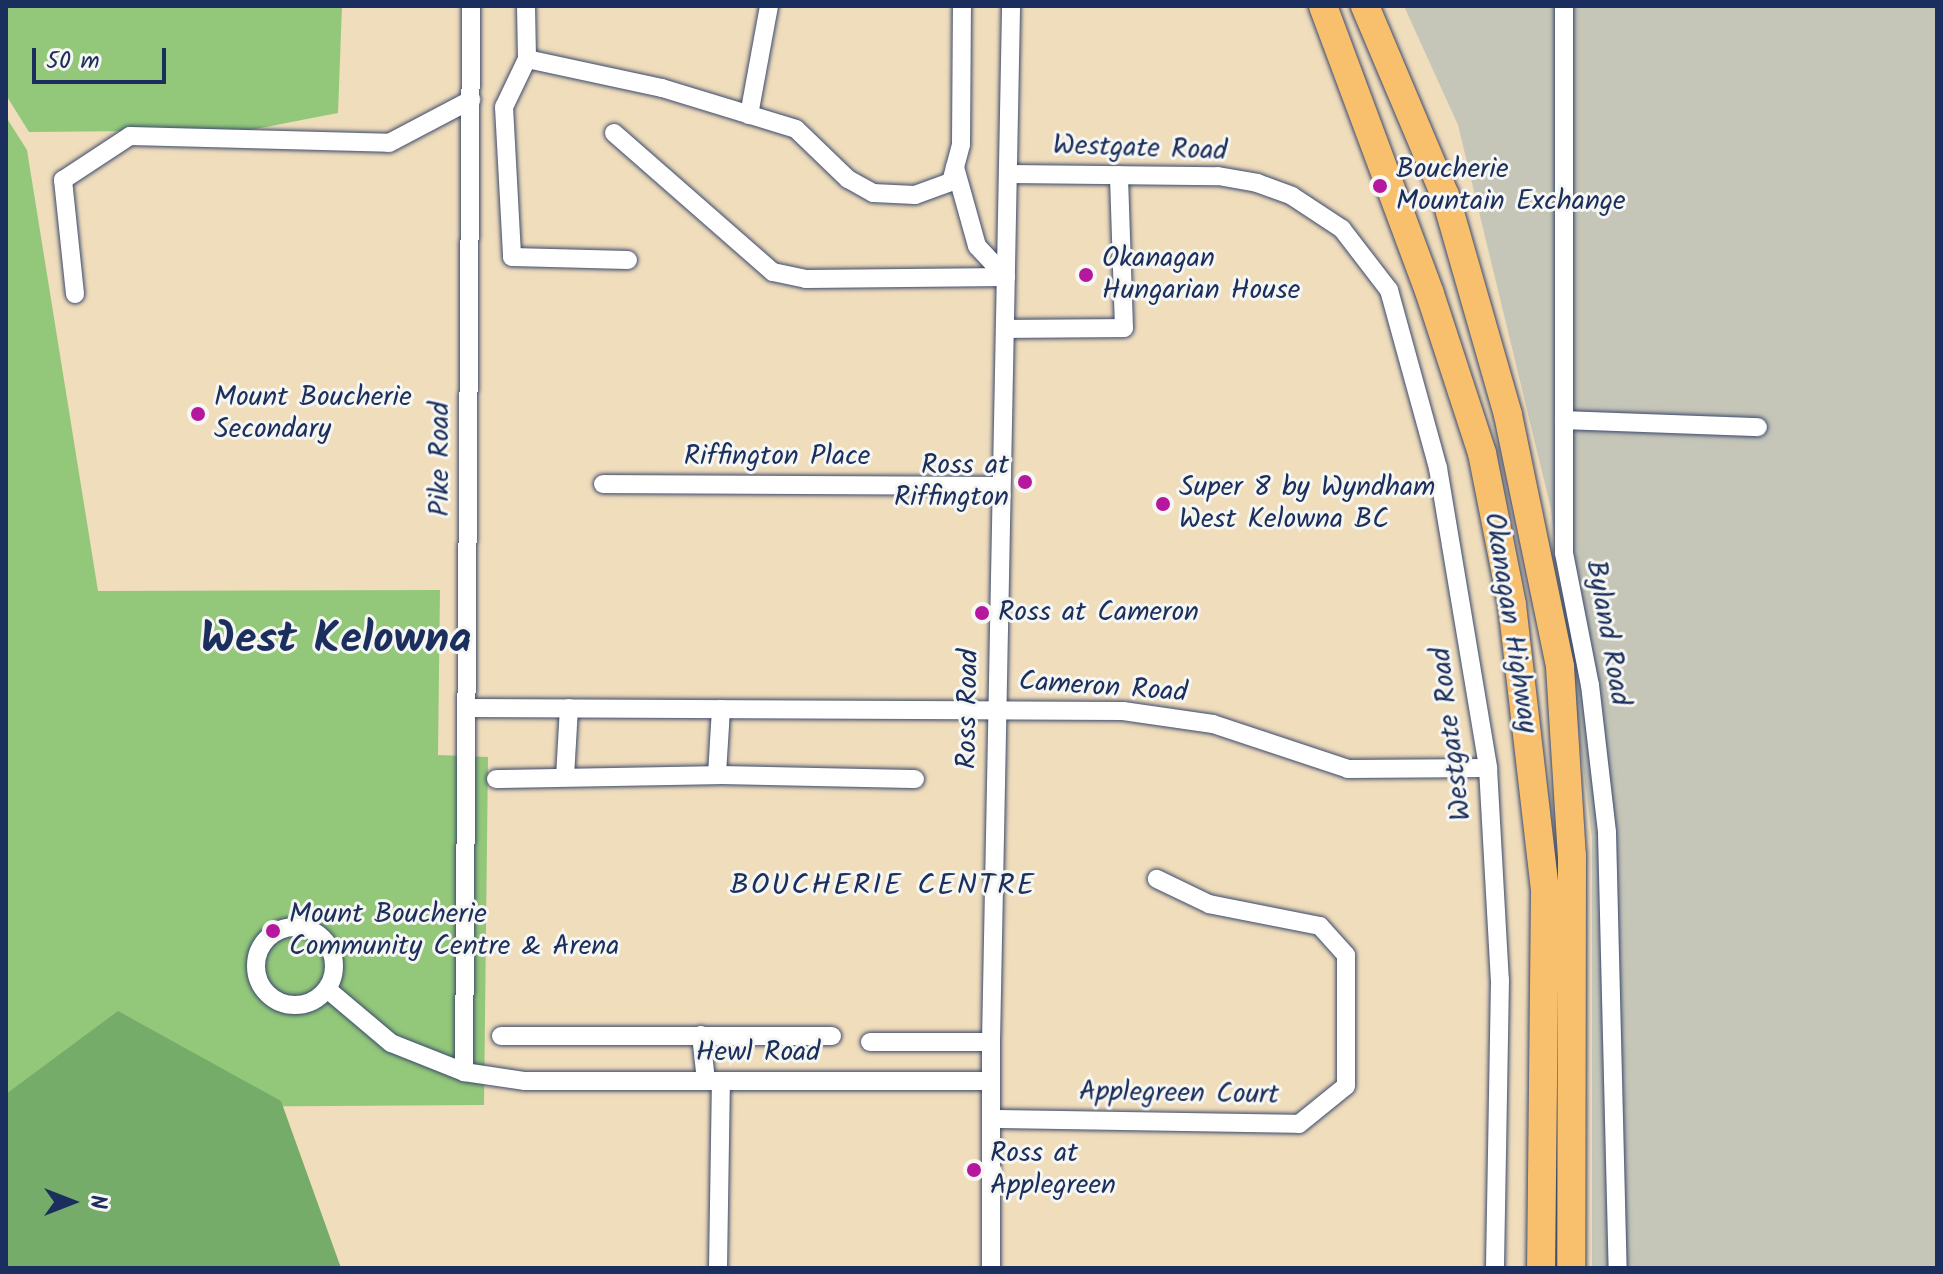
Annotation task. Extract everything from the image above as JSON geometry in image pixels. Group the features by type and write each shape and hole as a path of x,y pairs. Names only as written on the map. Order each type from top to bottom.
{"highway":[{"name":"Okanagan Highway","path":"1323,6 1430,294 1482,453 1512,605 1545,892 1541,1268"},
{"name":"Okanagan Highway","path":"1365,6 1449,210 1508,415 1560,667 1572,856 1571,1268"}],"street":[{"name":"Pike Road","path":"464,1072 471,6"},
{"path":"526,6 527,59 504,107 512,257 628,260"},
{"path":"749,115 769,6"},
{"path":"527,59 662,88 796,129 848,179 873,193 915,195 951,182 961,144 962,6"},
{"name":"Ross Road","path":"991,1268 999,486 1010,174 1011,6"},
{"name":"Byland Road","path":"1564,6 1564,553 1590,685 1607,833 1618,1268"},
{"path":"75,294 63,180 130,136 389,143 471,100"},
{"path":"614,133 773,272 806,279 1006,277"},
{"path":"955,167 977,246 1006,277"},
{"name":"Westgate Road","path":"1010,174 1218,176 1257,183 1319,211 1369,259 1402,323 1438,468 1488,768 1500,980 1495,1268"},
{"path":"1005,329 1124,328 1119,175"},
{"path":"1564,420 1758,427"},
{"name":"Riffington Place","path":"603,484 999,486"},
{"name":"Cameron Road","path":"467,708 1123,711 1213,724 1348,769 1488,768"},
{"path":"565,777 569,708"},
{"path":"717,775 721,709"},
{"path":"496,779 717,775 915,779"},
{"name":"Applegreen Court","path":"993,1119 1299,1124 1346,1086 1346,955 1320,926 1209,904 1157,879"},
{"path":"287,927 313,931 323,939 334,963 327,989 295,1005 271,997 262,988 256,964 265,940 287,927"},
{"name":"Hewl Road","path":"327,989 391,1043 464,1072 525,1081 991,1081"},
{"path":"701,1035 714,1081 718,1268"},
{"name":"Hewl Road","path":"501,1036 832,1036"},
{"path":"870,1042 991,1042"}],"shaded area":[{"path":"1404,6 1937,6 1937,1268 1592,1268 1592,837 1551,509 1458,125"}],"green space":[{"path":"6,6 342,6 338,113 250,130 29,132 6,95"},
{"name":"Mount Boucherie Community Centre & Arena","path":"6,117 27,150 98,591 440,590 438,755 488,757 484,1105 6,1108"},
{"path":"118,1011 281,1101 341,1268 6,1268 6,1094"}],"place":[{"name":"Boucherie Mountain Exchange","path":"1380,186"},
{"name":"Okanagan Hungarian House","path":"1086,275"},
{"name":"Mount Boucherie Secondary","path":"198,414"},
{"name":"Ross at Riffington","path":"1025,482"},
{"name":"Super 8 by Wyndham West Kelowna BC","path":"1163,504"},
{"name":"Ross at Cameron","path":"982,613"},
{"name":"Mount Boucherie Community Centre & Arena","path":"273,931"},
{"name":"Ross at Applegreen","path":"974,1170"}],"district":[{"name":"West Kelowna","path":"336,640"},
{"name":"BOUCHERIE CENTRE","path":"883,886"}]}
